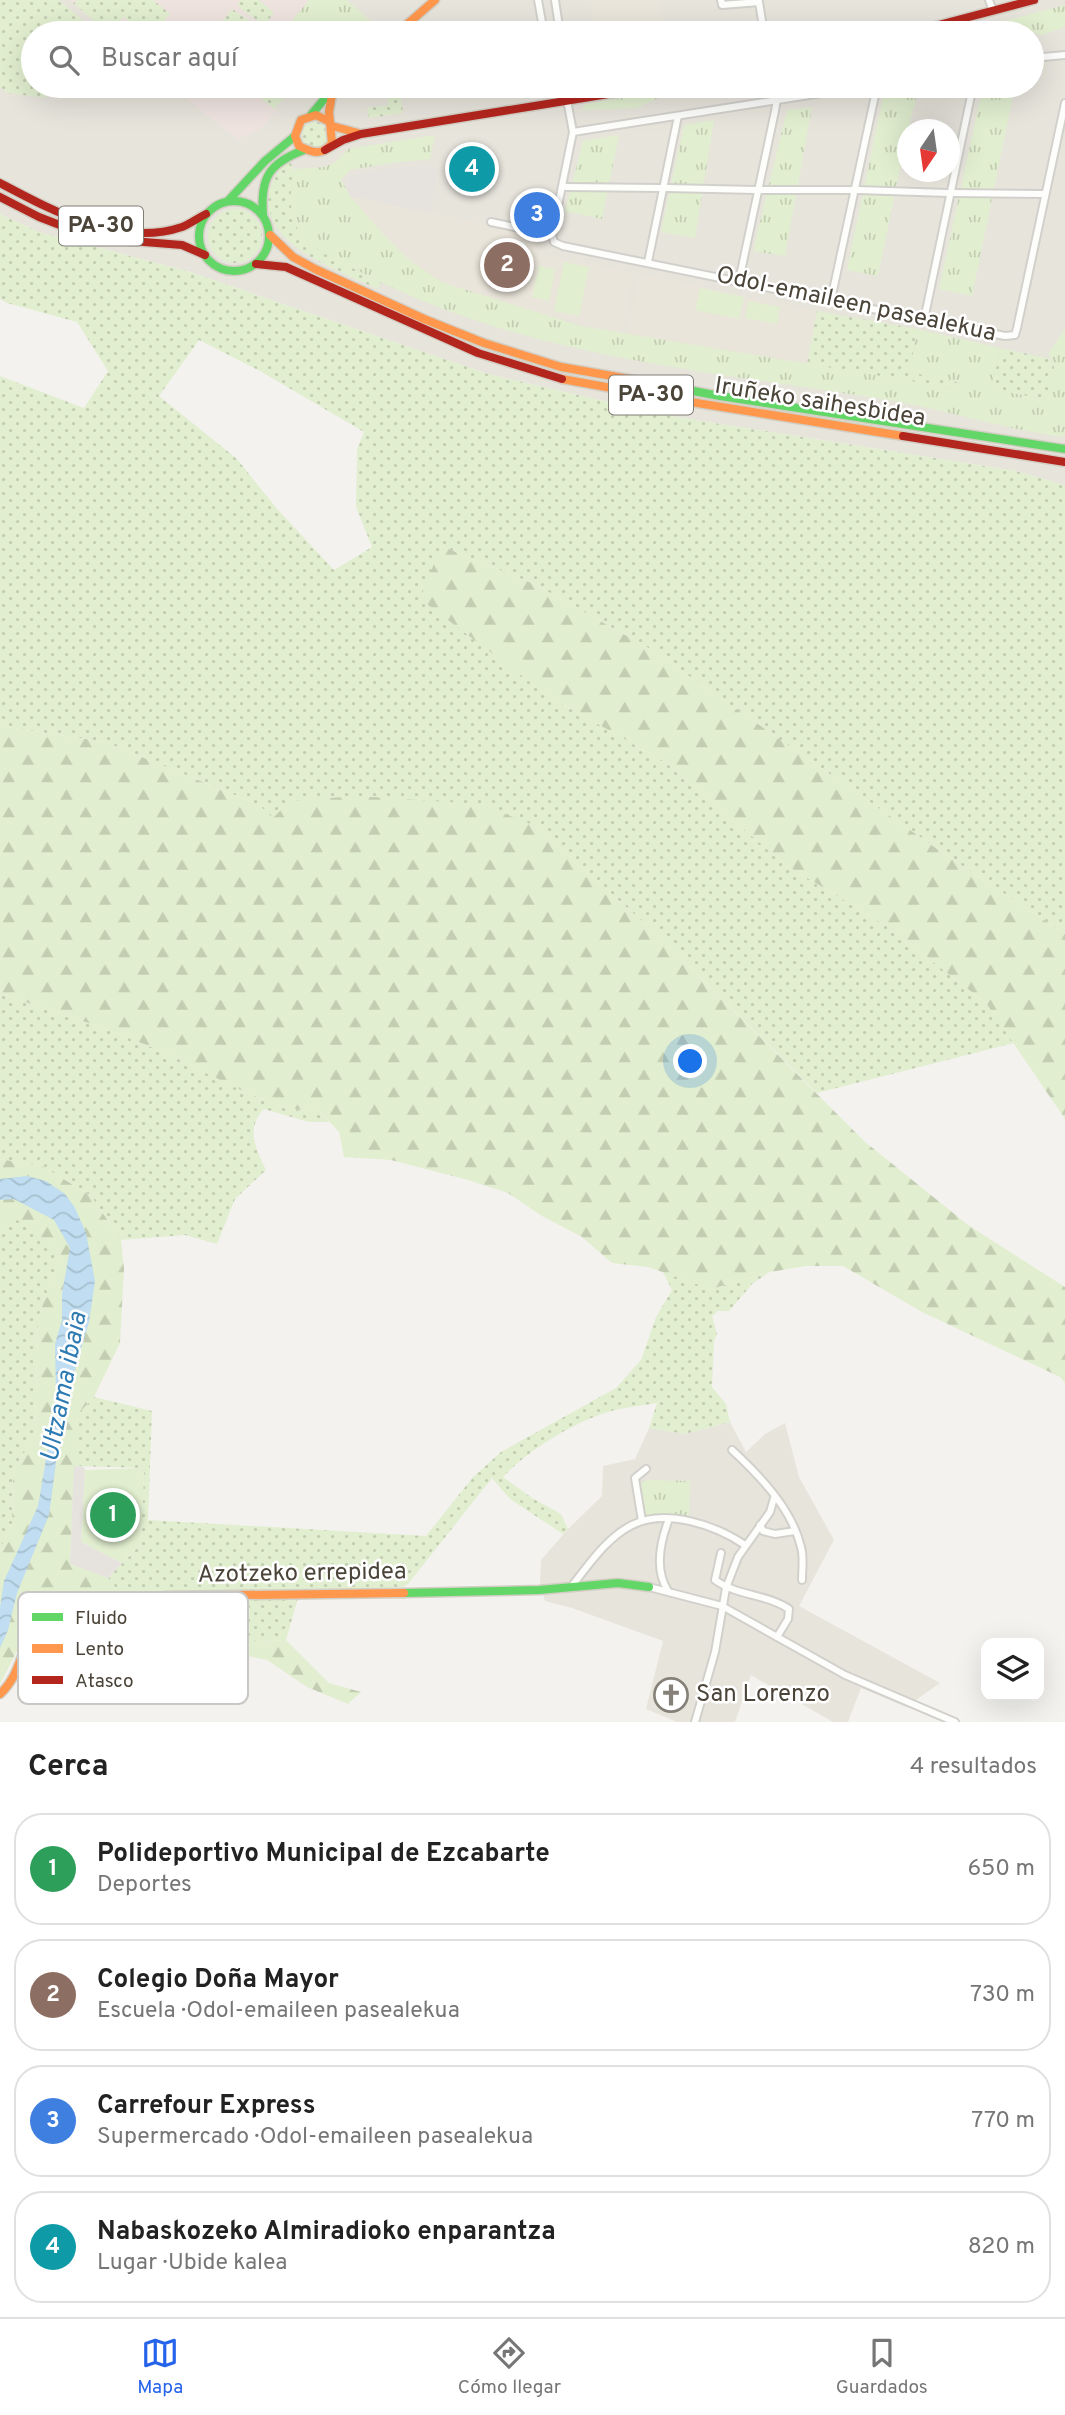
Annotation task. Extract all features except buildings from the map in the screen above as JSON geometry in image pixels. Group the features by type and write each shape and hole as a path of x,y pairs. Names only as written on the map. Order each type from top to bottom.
{"main road":[{"path":"411,21 435,0"},
{"path":"958,21 1031,0"},
{"path":"326,98 311,115 297,125 295,135 299,146 304,150 314,153 325,150 361,134 580,98"},
{"path":"325,150 334,136 329,106 332,98"},
{"path":"311,115 321,116 331,124 361,134"},
{"path":"228,201 265,161 295,135"},
{"path":"263,215 261,197 266,175 283,158 304,150"},
{"name":"PA-30","path":"0,183 67,216 122,230 153,233 182,228 220,203 228,201"},
{"name":"PA-30","path":"0,197 39,217 78,232 106,239 182,245 205,255 223,269 234,271 246,270 256,264"},
{"path":"228,201 248,203 263,215"},
{"path":"205,255 199,234 206,214"},
{"name":"PA-30","path":"263,215 270,235"},
{"path":"256,264 269,246 270,235"},
{"name":"Iruñeko saihesbidea","path":"270,235 293,257 315,269 424,319 561,368 720,396 1065,449"},
{"name":"Iruñeko saihesbidea","path":"256,264 286,267 478,353 559,378 672,399 1065,462"},
{"name":"Azotzeko errepidea","path":"248,1594 532,1591 613,1582 649,1587"},
{"name":"Azotzeko errepidea","path":"0,1694 6,1690 18,1661"}],"street":[{"path":"538,0 542,21"},
{"path":"555,0 558,21"},
{"path":"721,0 722,5 759,2 762,21"},
{"path":"989,0 993,11"},
{"path":"1044,57 1065,55"},
{"path":"573,132 784,98"},
{"path":"831,300 874,98"},
{"path":"924,320 970,98"},
{"path":"740,281 777,99"},
{"path":"552,235 573,132 567,100"},
{"name":"Odol-emaileen pasealekua","path":"491,222 552,235 554,242 563,246 1005,337 1015,335 1065,103"},
{"path":"648,262 678,116"},
{"path":"566,187 1043,194"},
{"path":"732,1450 763,1480 795,1531 802,1548 802,1580"},
{"path":"642,1521 635,1478 646,1469"},
{"path":"695,1722 715,1652 726,1588 738,1557 770,1512 774,1498"},
{"path":"668,1519 663,1534 660,1561 660,1575 668,1591"},
{"path":"571,1587 615,1537 642,1521 690,1520 733,1537 745,1545"},
{"path":"760,1525 763,1531 775,1534 795,1531"},
{"path":"720,1553 715,1580 726,1588 779,1602 789,1609 788,1619 777,1637"},
{"path":"649,1587 722,1606 861,1683 955,1722"}],"shaded area":[{"path":"0,0 1065,0 1065,485 1016,471 664,415 488,374 190,272 39,232 0,214"},
{"path":"69,0 309,0 292,21 94,21"},
{"path":"590,0 658,0 662,21 594,21"},
{"path":"185,98 261,98 276,111 262,128 238,139"},
{"path":"390,168 439,168 429,213 350,196 346,188 346,180 353,175"},
{"path":"350,196 538,235 535,253 633,273 621,334 523,309 441,282 407,258"},
{"path":"640,274 817,311 807,364 627,334"},
{"path":"730,1422 746,1452 765,1434 785,1423 799,1477 834,1540 799,1606 940,1683 906,1707 861,1688 848,1722 833,1722 751,1675 735,1722 677,1722 646,1709 663,1641 545,1601 540,1584 541,1560 602,1496 603,1466 635,1459 649,1428 685,1434"},
{"path":"74,1466 84,1467 85,1470 81,1542 122,1563 108,1578 70,1564"}],"green space":[{"path":"0,0 59,0 83,21 21,21 21,95 8,93 0,87"},
{"path":"78,0 153,0 170,14 164,21 129,21 124,17 120,21 94,21 73,3"},
{"path":"240,0 259,0 274,13 267,21 258,21 241,9 238,3"},
{"path":"309,0 347,0 371,21 292,21"},
{"path":"1065,5 1065,27 1044,34 1044,21 1004,21"},
{"path":"232,9 250,21 223,21"},
{"path":"261,98 284,98 274,109"},
{"path":"388,98 401,98 403,113 369,118 367,108 389,105"},
{"path":"623,98 658,98 636,108 582,110 585,104"},
{"path":"883,98 916,98 911,119 897,119 897,182 878,276 847,270"},
{"path":"980,98 1013,98 972,296 939,289"},
{"path":"812,107 785,256 753,251 787,110"},
{"path":"714,120 695,238 661,232 684,125"},
{"path":"315,122 324,126 328,135 324,144 315,148 306,144 302,135 306,126"},
{"path":"435,135 430,159 350,170 341,180 350,196 383,234 407,258 441,282 581,326 958,389 961,383 910,372 917,329 1000,348 992,389 1047,400 1055,363 1048,354 1065,329 1065,437 1020,430 888,400 688,370 555,343 490,325 426,302 331,258 308,241 297,228 292,212 293,169 325,167 337,161 348,149"},
{"path":"619,135 602,219 565,211 583,141"},
{"path":"290,160 293,170 291,207 299,231 316,248 381,282 378,289 309,256 278,229 269,207 269,195 279,171"},
{"path":"240,209 250,213 258,221 262,236 258,251 250,259 230,263 220,259 212,251 208,231 212,221 220,213"},
{"path":"0,214 39,232 190,272 488,374 664,415 1016,471 1065,485 1065,934 943,853 650,649 534,584 441,546 421,599 550,697 665,762 786,865 888,927 986,1003 1014,1043 817,1093 659,936 533,825 273,819 259,805 105,742 0,726 0,376 84,408 108,371 77,322 0,299","holes":["199,340 260,371 364,432 357,450 356,507 372,547 334,570 278,510 237,459 159,396"]},
{"path":"564,262 589,267 579,316 554,311"},
{"path":"539,266 555,269 549,301 532,297"},
{"path":"700,288 744,297 739,319 695,310"},
{"path":"749,301 780,307 777,324 745,318"},
{"path":"817,311 917,329 910,372 962,383 958,389 807,364"},
{"path":"1000,348 1051,359 1055,363 1048,400 991,389"},
{"path":"441,546 534,584 650,649 943,853 1065,934 1065,1119 986,1003 888,927 786,865 665,762 550,697 420,599"},
{"path":"0,726 105,742 259,805 273,818 290,801 357,796 479,804 533,825 659,936 864,1141 968,1225 1065,1287 1065,1383 1060,1377 922,1312 843,1266 806,1266 770,1272 711,1289 648,1267 612,1263 582,1237 542,1216 508,1193 391,1160 344,1157 339,1132 320,1112 256,1097 137,1041 0,994"},
{"path":"0,994 137,1041 256,1097 320,1112 329,1122 309,1122 264,1109 255,1124 254,1139 266,1170 235,1199 217,1244 185,1235 121,1240 91,1196 44,1167 0,1159"},
{"path":"0,1159 44,1167 91,1196 121,1240 124,1269 120,1343 94,1397 77,1415 70,1564 108,1578 119,1592 18,1592 18,1649 0,1684 0,1550 12,1524 13,1471 35,1435 38,1318 61,1253 12,1216 0,1234"},
{"path":"12,1215 61,1253 38,1318 35,1435 13,1471 12,1524 0,1550 0,1234"},
{"path":"663,1272 711,1289 770,1272 753,1283 729,1311 718,1311 712,1316 717,1334 714,1341 712,1387 726,1404 730,1422 685,1434 649,1428 657,1403 604,1413 541,1445 503,1477 532,1498 561,1514 568,1529 563,1534 510,1499 492,1478 408,1584 389,1588 381,1596 298,1598 286,1640 248,1640 248,1592 119,1592 108,1578 141,1544 144,1468 74,1466 77,1415 94,1397 152,1411 148,1520 426,1536 473,1477 501,1452 616,1388 641,1360 656,1317 672,1290"},
{"path":"144,1468 141,1544 122,1563 81,1542 85,1470"},
{"path":"647,1480 690,1481 689,1520 645,1520 639,1483"},
{"path":"248,1640 286,1640 329,1683 361,1692 348,1704 307,1687 267,1660 248,1656"}],"water":[{"name":"Ultzama ibaia","path":"27,1176 46,1181 65,1194 75,1208 86,1233 95,1281 89,1322 59,1440 49,1515 17,1593 8,1630 0,1648 0,1608 4,1581 38,1506 56,1396 55,1344 62,1320 62,1294 70,1248 54,1220 14,1199 0,1200 0,1179"}],"traffic: fast":[{"path":"311,115 325,98"},
{"path":"228,201 265,161 295,136"},
{"path":"263,215 263,191 269,174 282,160 304,150"},
{"path":"227,201 241,201 254,207 263,216 269,236 267,249 259,261 241,271 227,271 214,265 205,256 199,243 199,229 205,216 214,207 227,201"},
{"path":"635,380 720,396 1065,449"},
{"path":"404,1593 539,1590 618,1583 649,1587"}],"traffic: slow":[{"path":"411,21 435,0"},
{"path":"330,122 331,98"},
{"path":"316,115 330,122 332,143 328,147 320,152 299,146 295,136 301,120 316,115"},
{"path":"332,126 358,133"},
{"path":"270,235 293,257 315,269 484,343 561,367 635,380"},
{"path":"562,379 903,436"},
{"path":"248,1595 404,1593"},
{"path":"0,1694 18,1666"}],"traffic: jam":[{"path":"954,21 1034,0"},
{"path":"325,150 361,134 584,98"},
{"path":"0,183 65,215 111,230 159,232 182,227 206,214"},
{"path":"0,197 39,217 78,232 106,239 182,245 205,255"},
{"path":"256,264 286,267 478,353 562,379"},
{"path":"903,436 1065,462"}],"place":[{"name":"Nabaskozeko Almiradioko enparantza","path":"472,169"},
{"name":"Carrefour Express","path":"537,215"},
{"name":"Colegio Doña Mayor","path":"507,265"},
{"name":"Polideportivo Municipal de Ezcabarte","path":"113,1515"},
{"name":"San Lorenzo","path":"671,1695"}]}
